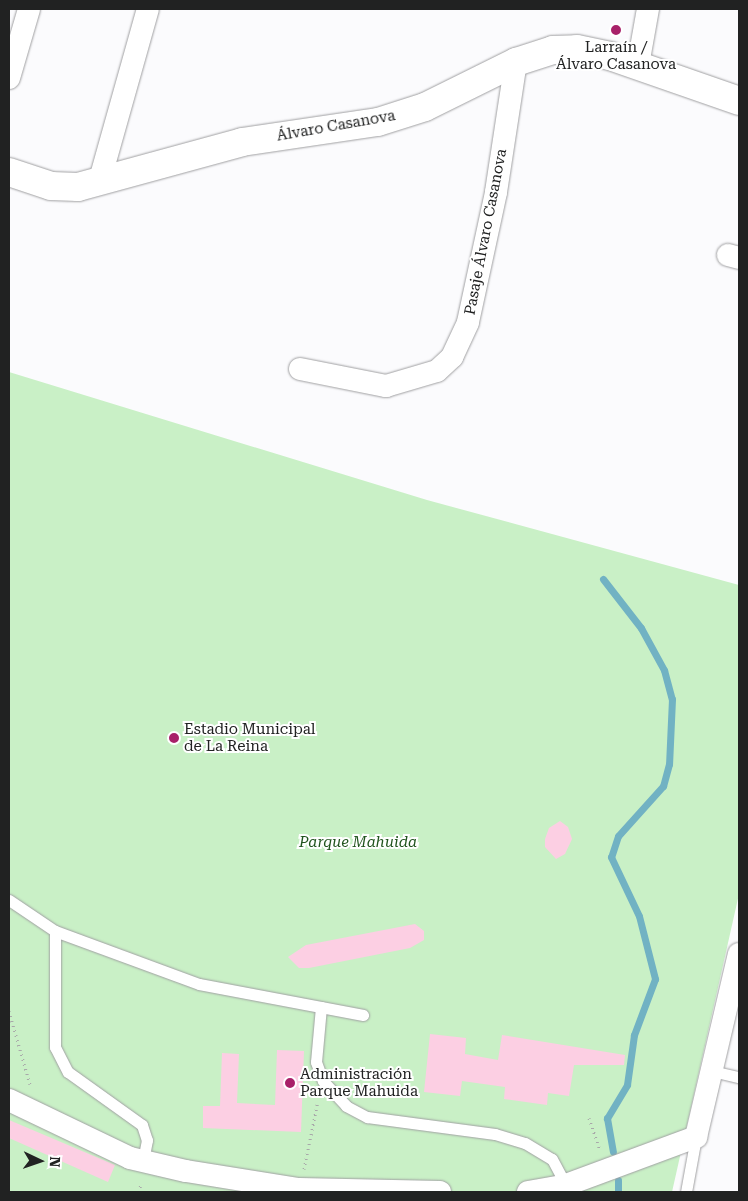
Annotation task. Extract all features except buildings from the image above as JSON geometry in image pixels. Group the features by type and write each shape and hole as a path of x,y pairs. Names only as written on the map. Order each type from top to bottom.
{"street":[{"path":"9,78 30,9"},
{"path":"99,182 148,9"},
{"path":"638,65 648,9"},
{"name":"Álvaro Casanova","path":"9,172 65,187 99,182 242,142 402,115 516,62 553,50 577,48 638,65 739,102"},
{"name":"Pasaje Álvaro Casanova","path":"300,370 386,386 437,371 452,357 468,322 496,192 516,62"},
{"path":"528,1192 566,1185 607,1172 696,1137 739,954"},
{"path":"9,1100 143,1160 299,1189 440,1192"}],"lane":[{"path":"9,900 56,931 199,984 363,1015"},
{"path":"56,931 55,1046 68,1072 142,1125 147,1140 143,1160"},
{"path":"320,1007 316,1062 322,1081 346,1106 367,1118 496,1134 525,1143 552,1159 566,1185"},
{"path":"712,1071 739,1077"},
{"path":"686,1192 696,1137"}],"path":[{"path":"299,1189 322,1081"},
{"path":"589,1118 607,1172"}],"green space":[{"name":"Parque Mahuida","path":"9,372 427,500 739,585 739,894 672,1192 9,1192"}],"waterway":[{"path":"603,579 641,628 664,670 672,699 669,764 663,786 618,836 611,857 639,916 655,979 634,1035 627,1085 607,1118 613,1151"},
{"path":"618,1180 618,1192"}],"place":[{"name":"Larraín / Álvaro Casanova","path":"616,30"},
{"name":"Estadio Municipal de La Reina","path":"174,738"},
{"name":"Administración Parque Mahuida","path":"290,1083"}]}
